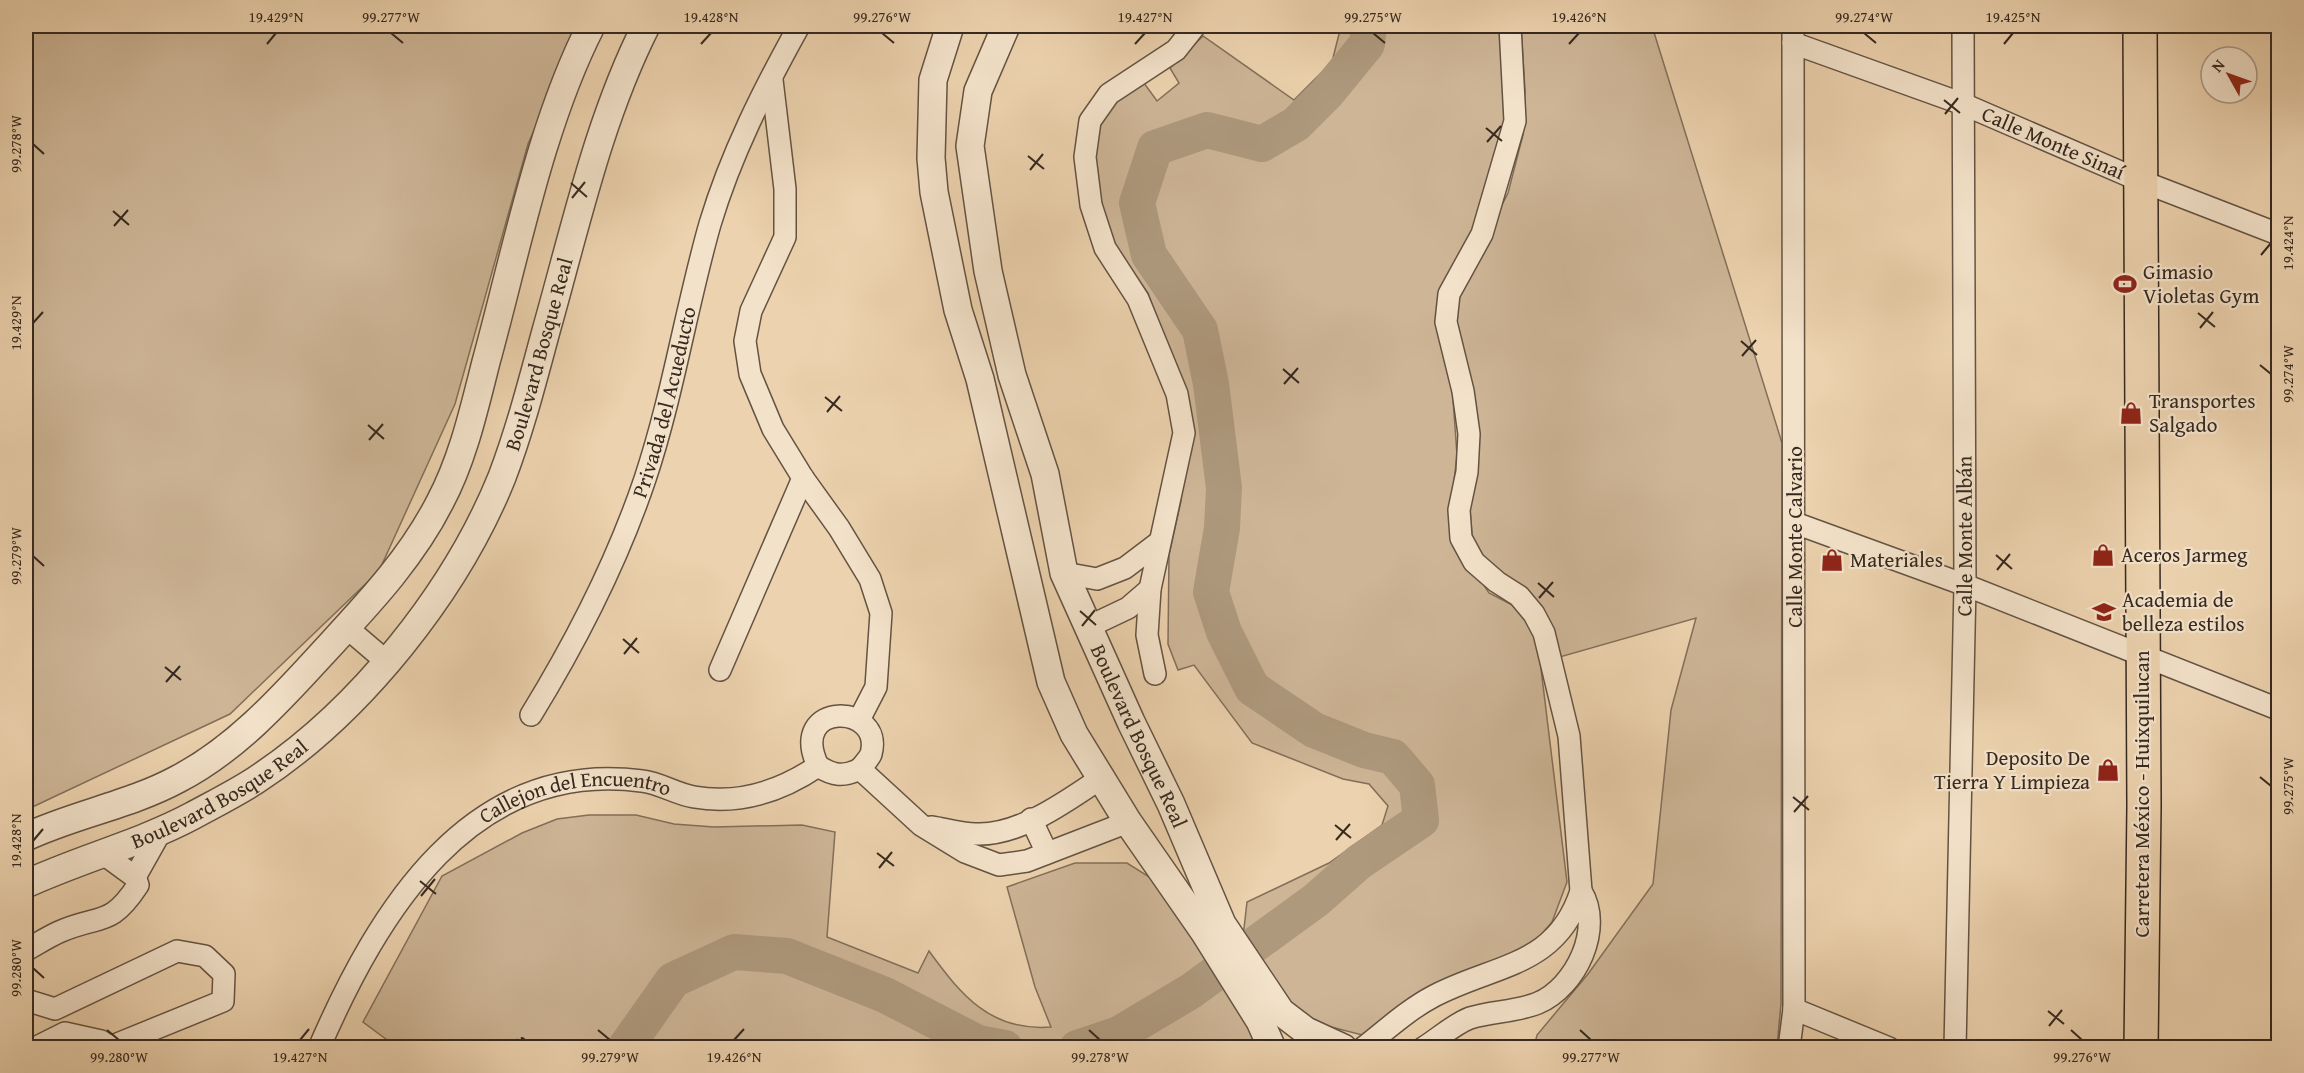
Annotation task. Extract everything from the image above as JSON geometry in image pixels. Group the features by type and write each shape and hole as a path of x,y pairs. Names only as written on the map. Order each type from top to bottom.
{"main road":[{"name":"Carretera México - Huixquilucan","path":"2140,26 2143,655 2141,1047"}],"street":[{"name":"Boulevard Bosque Real","path":"26,837 106,810 179,779 232,743 280,700 384,586 414,546 440,503 453,474 480,386 544,143 591,26"},
{"name":"Boulevard Bosque Real","path":"26,884 105,855 162,829 257,780 315,735 387,662 446,585 502,476 594,159 618,92 646,26"},
{"name":"Privada del Acueducto","path":"531,715 576,641 613,560 645,480 673,384 710,224 736,148 799,26"},
{"name":"Boulevard Bosque Real","path":"950,26 933,80 931,158 934,192 958,310 980,379 1051,682 1074,734 1128,822 1213,928 1270,1017 1272,1047"},
{"name":"Boulevard Bosque Real","path":"1006,26 978,91 970,146 988,271 1012,375 1045,474 1064,573 1171,804 1213,928"},
{"path":"1155,674 1147,635 1150,589 1158,543 1184,433 1177,394 1138,299 1105,248 1091,205 1084,157 1090,121 1109,94 1176,50 1195,26"},
{"path":"1363,1047 1422,1004 1453,986 1531,958 1551,943 1575,911 1581,891 1569,736 1544,633 1534,614 1519,596 1497,582 1474,562 1461,538 1460,510 1467,472 1469,434 1463,391 1446,322 1449,294 1482,234 1515,121 1510,26"},
{"name":"Calle Monte Albán","path":"1954,1047 1965,585 1963,26"},
{"name":"Calle Monte Sinaí","path":"1793,34 2141,181 2278,234"},
{"name":"Calle Monte Calvario","path":"1789,1047 1794,1009 1793,34"},
{"path":"772,80 785,189 785,237 751,311 745,341 750,374 772,429 839,528 870,579 881,613 876,687 859,720"},
{"path":"980,379 1012,375"},
{"path":"720,670 803,478"},
{"path":"1795,523 1965,585 2278,709"},
{"path":"1064,573 1097,579 1125,568 1158,543"},
{"path":"1088,627 1128,608 1150,589"},
{"path":"346,627 387,662"},
{"path":"842,714 859,720 870,735 871,754 860,769 846,776 831,774 818,766 810,750 813,732 825,719 842,714"},
{"name":"Callejon del Encuentro","path":"318,1047 386,918 426,865 470,824 529,792 586,778 643,781 694,797 744,799 794,783 818,766"},
{"path":"860,769 921,825 965,852 999,865 1027,861 1128,822"},
{"path":"921,825 978,835 1009,828 1052,811 1101,778"},
{"path":"1031,819 1047,853"},
{"path":"135,876 162,829"},
{"path":"26,950 60,931 105,919 124,907 138,885 135,876 105,855"},
{"path":"1423,1047 1470,1018 1509,1012 1539,1002 1556,990 1572,974 1583,952 1589,928 1588,903 1581,891"},
{"path":"26,999 56,1009 177,951 205,956 224,974 224,1001 110,1047 101,1041 65,1033 35,1047"},
{"path":"1453,986 1466,994 1472,1006 1470,1018"},
{"path":"1794,1009 1889,1047"},
{"name":"Boulevard Bosque Real","path":"1270,1017 1343,1047"}],"path":[{"path":"511,1047 512,1043 522,1039 535,1047"}],"shaded area":[{"path":"32,26 580,26 528,144 455,404 379,571 230,714 26,810 26,33"},
{"path":"1341,26 1505,26 1509,119 1492,187 1438,328 1452,385 1457,455 1452,499 1456,543 1489,593 1518,608 1537,636 1567,882 1552,922 1526,952 1366,1036 1312,1022 1277,991 1243,937 1247,902 1329,863 1382,825 1388,806 1369,784 1343,779 1252,743 1194,665 1178,670 1168,644 1169,555 1181,501 1189,403 1148,293 1106,233 1091,139 1110,102 1144,83 1157,101 1179,83 1170,68 1203,36 1294,100 1332,62"},
{"path":"1521,26 1652,26 1782,443 1781,1004 1777,1047 1534,1047 1537,1035 1588,974 1653,884 1671,710 1696,618 1553,659 1473,545 1453,318 1460,280 1477,254 1508,193 1523,135 1525,91"},
{"path":"589,815 636,815 674,824 714,827 802,825 835,832 827,937 918,973 929,951 953,982 980,1007 994,1017 1030,1027 1051,1027 1035,987 1007,887 1075,863 1127,863 1151,878 1180,915 1260,1047 398,1048 363,1022 442,876 522,833 557,819"}],"waterway":[{"path":"1077,1048 1119,1034 1191,991 1316,900 1359,862 1421,820 1417,785 1393,757 1364,750 1314,730 1252,688 1224,632 1211,592 1222,528 1224,488 1211,384 1200,330 1149,255 1137,203 1155,148 1207,130 1262,144 1296,124 1327,93 1367,44 1369,26"},
{"path":"625,1048 673,980 734,952 787,956 885,995 978,1043 1005,1048"}],"place":[{"name":"Gimasio Violetas Gym","path":"2125,284"},
{"name":"Transportes Salgado","path":"2131,413"},
{"name":"Aceros Jarmeg","path":"2103,555"},
{"name":"Materiales","path":"1832,560"},
{"name":"Academia de belleza estilos","path":"2104,612"},
{"name":"Deposito De Tierra Y Limpieza","path":"2108,770"}]}
